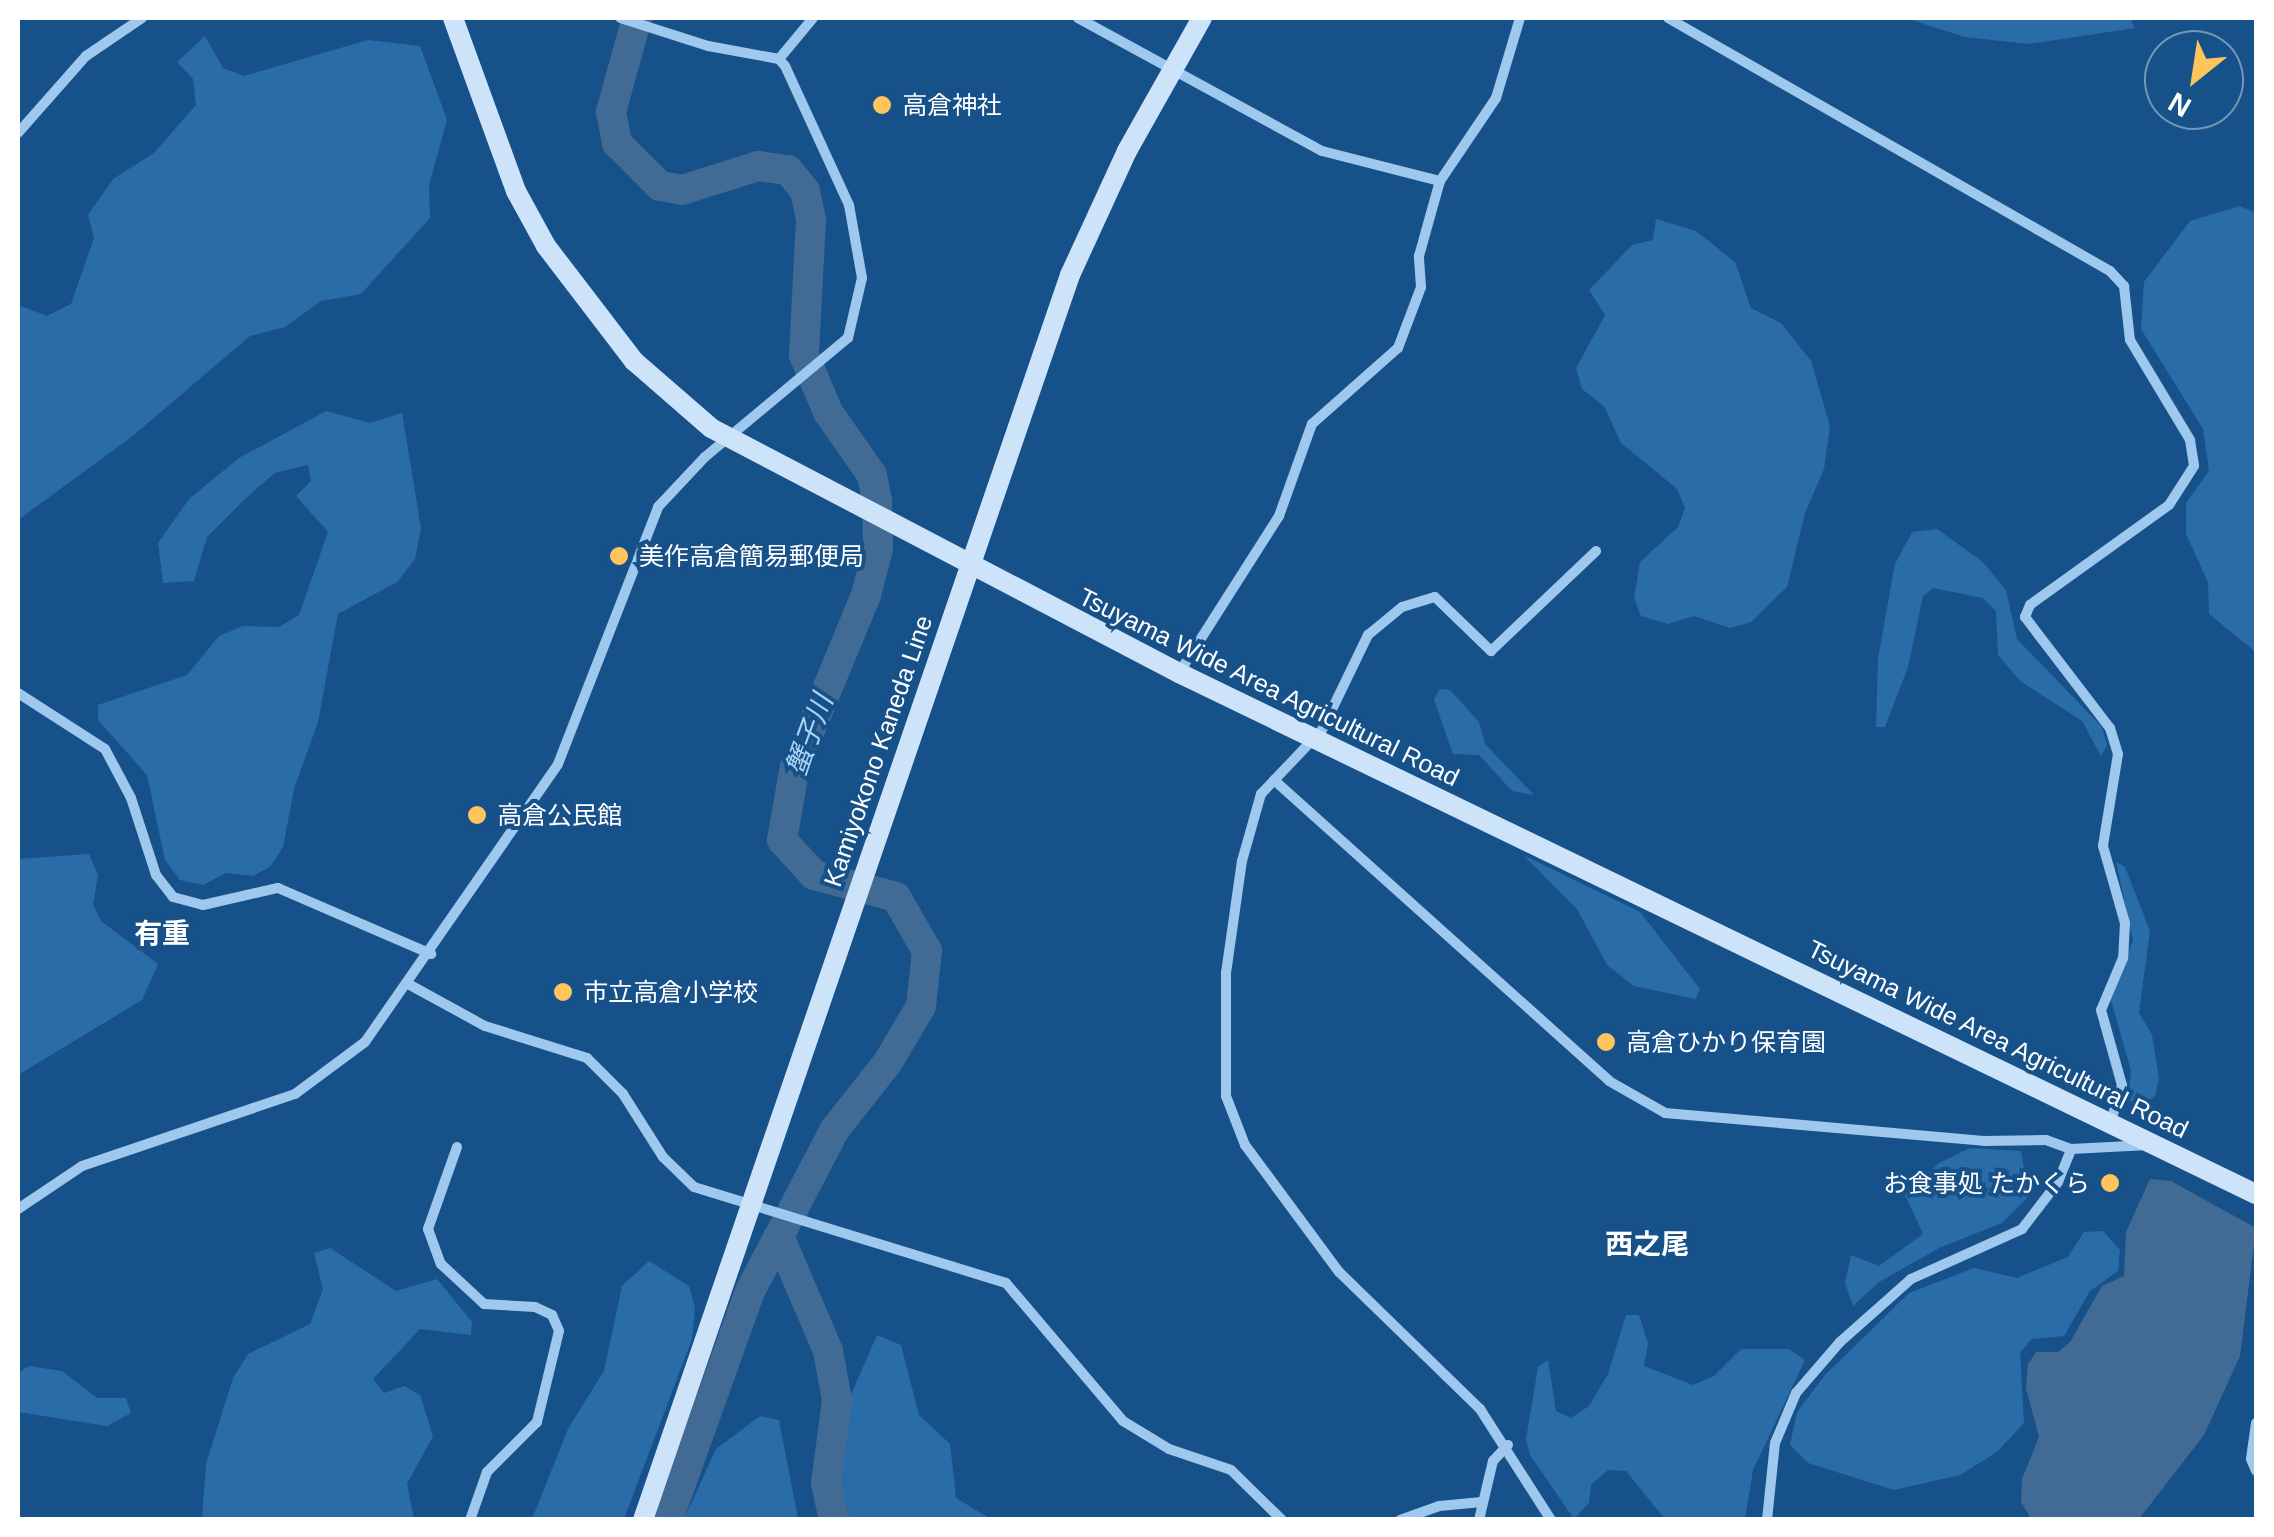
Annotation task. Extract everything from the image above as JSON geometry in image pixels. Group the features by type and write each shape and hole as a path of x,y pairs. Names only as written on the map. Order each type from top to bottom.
{"street":[{"path":"18,133 86,56 142,18"},
{"name":"Tsuyama Wide Area Agricultural Road","path":"452,18 516,191 572,286 644,371 731,440 969,568 1179,674 2256,1194"},
{"path":"779,59 812,18"},
{"path":"1078,18 1322,151 1440,181"},
{"name":"Kamiyokono Kaneda Line","path":"643,1520 860,875 1070,274 1173,67 1202,18"},
{"path":"1179,674 1279,516 1312,424 1398,348 1421,287 1419,256 1440,181 1496,98 1520,18"},
{"path":"1668,18 2110,270 2124,286 2130,340 2190,440 2194,466 2169,505 2030,605 2025,617 2110,728 2118,754 2104,846 2126,923 2123,958 2101,1010 2122,1085 2111,1122"},
{"path":"18,1209 82,1166 322,1080 365,1042 432,954 558,764 658,507 674,486 848,338 858,311 858,247 842,181 779,59 623,19"},
{"path":"1552,1520 1508,1445 1460,1386 1340,1272 1232,1122 1226,1096 1226,973 1242,861 1262,794 1314,739 1368,636 1402,607 1434,597 1491,650 1596,551"},
{"path":"18,694 105,750 132,798 156,876 173,896 203,905 278,888 432,954"},
{"path":"1274,780 1609,1081 1665,1113 1984,1141 2046,1140 2071,1149 2138,1150 2152,1144"},
{"path":"410,985 485,1026 587,1058 624,1094 677,1172 694,1187 1006,1282 1123,1421 1156,1443 1231,1470 1282,1520"},
{"path":"457,1147 428,1229 432,1248 484,1304 535,1307 552,1315 560,1330 537,1422 487,1472 470,1520"},
{"path":"1767,1520 1772,1456 1796,1393 1840,1342 1911,1279 2022,1229 2058,1182 2071,1149"},
{"path":"2256,1424 2251,1459 2256,1470"},
{"path":"1479,1520 1492,1461 1508,1445"},
{"path":"1400,1520 1439,1506 1482,1502"}],"shaded area":[{"path":"1905,18 2130,18 2135,28 2028,44 1965,37"},
{"path":"205,36 223,68 244,76 368,40 420,46 447,120 429,185 430,218 361,294 321,301 285,327 250,336 134,435 18,520 18,305 47,316 71,304 94,238 88,215 113,179 154,153 196,105 193,79 177,62"},
{"path":"2240,206 2256,213 2256,652 2209,614 2208,582 2186,534 2186,503 2209,471 2203,429 2141,329 2144,282 2190,221"},
{"path":"1656,219 1696,231 1735,262 1751,308 1781,323 1811,361 1830,426 1824,469 1805,513 1787,587 1751,622 1730,628 1694,616 1668,624 1641,616 1634,598 1640,562 1678,527 1685,508 1677,489 1621,443 1604,406 1582,389 1576,368 1605,315 1589,290 1632,245 1653,240"},
{"path":"326,411 370,423 402,413 421,528 415,559 397,582 338,614 318,722 294,789 283,847 271,866 253,876 226,873 203,885 180,880 165,860 147,775 98,720 98,705 187,675 219,636 243,626 279,627 299,615 328,532 296,496 311,481 308,465 275,473 207,537 194,581 163,583 158,543 189,499 239,458"},
{"path":"1937,529 1983,562 2006,590 2017,639 2102,727 2107,745 2101,756 2082,721 2020,681 1998,655 1996,611 1983,598 1933,588 1923,596 1908,667 1885,727 1876,727 1878,658 1895,564 1912,532"},
{"path":"1440,689 1450,690 1479,722 1485,744 1534,795 1512,791 1479,755 1453,754 1434,700"},
{"path":"89,854 98,875 93,904 101,921 158,964 142,1000 18,1075 18,859"},
{"path":"1523,855 1640,912 1700,989 1695,999 1634,986 1607,965 1577,909"},
{"path":"2116,862 2125,867 2150,931 2139,1013 2152,1035 2159,1078 2155,1096 2140,1106 2128,1100 2131,1071 2111,1000 2133,940"},
{"path":"1970,1148 2021,1151 2029,1196 2002,1223 1939,1248 1879,1282 1853,1306 1845,1283 1851,1255 1879,1266 1923,1234 1905,1195 1939,1163"},
{"path":"2150,1179 2171,1181 2256,1228 2240,1356 2204,1435 2139,1519 2031,1519 2021,1502 2022,1479 2039,1437 2026,1388 2028,1364 2036,1352 2058,1352 2070,1342 2102,1286 2124,1276 2126,1232"},
{"path":"2103,1231 2120,1250 2118,1271 2090,1291 2064,1336 2032,1339 2020,1352 2024,1423 1997,1452 1960,1475 1894,1490 1808,1463 1790,1445 1797,1412 1825,1375 1909,1293 1974,1268 2017,1278 2068,1257 2084,1232"},
{"path":"330,1248 396,1291 437,1279 472,1322 471,1335 420,1329 373,1379 384,1393 404,1386 420,1395 433,1436 407,1484 414,1519 202,1519 206,1464 233,1378 248,1354 310,1324 323,1289 314,1253"},
{"path":"649,1261 689,1286 695,1308 692,1339 624,1519 532,1519 568,1429 604,1371 622,1286"},
{"path":"1626,1315 1639,1315 1648,1343 1644,1366 1693,1385 1714,1376 1741,1349 1789,1349 1805,1360 1753,1470 1745,1519 1665,1519 1626,1471 1608,1470 1591,1485 1589,1503 1574,1519 1530,1455 1526,1439 1538,1367 1548,1360 1556,1411 1571,1418 1589,1406 1608,1374"},
{"path":"877,1335 901,1345 919,1415 950,1444 956,1498 991,1519 843,1519 838,1470 846,1406"},
{"path":"29,1366 62,1371 97,1398 126,1398 131,1413 107,1426 18,1412 18,1373"},
{"path":"760,1416 779,1420 798,1519 684,1519 716,1449"}],"waterway":[{"name":"蟹子川","path":"637,18 611,112 617,143 660,186 682,190 758,166 788,170 805,191 811,220 804,355 828,412 872,475 877,500 878,549 866,595 795,766 782,840 814,875 896,897 927,951 921,1006 888,1062 835,1129 779,1236 828,1351 837,1400 826,1483 834,1520"},
{"path":"668,1520 750,1291 779,1236"}],"place":[{"name":"高倉神社","path":"882,105"},
{"name":"美作高倉簡易郵便局","path":"619,556"},
{"name":"高倉公民館","path":"477,815"},
{"name":"市立高倉小学校","path":"563,992"},
{"name":"高倉ひかり保育園","path":"1606,1042"},
{"name":"お食事処 たかくら","path":"2110,1183"}],"district":[{"name":"有重","path":"162,934"},
{"name":"西之尾","path":"1647,1245"}]}
